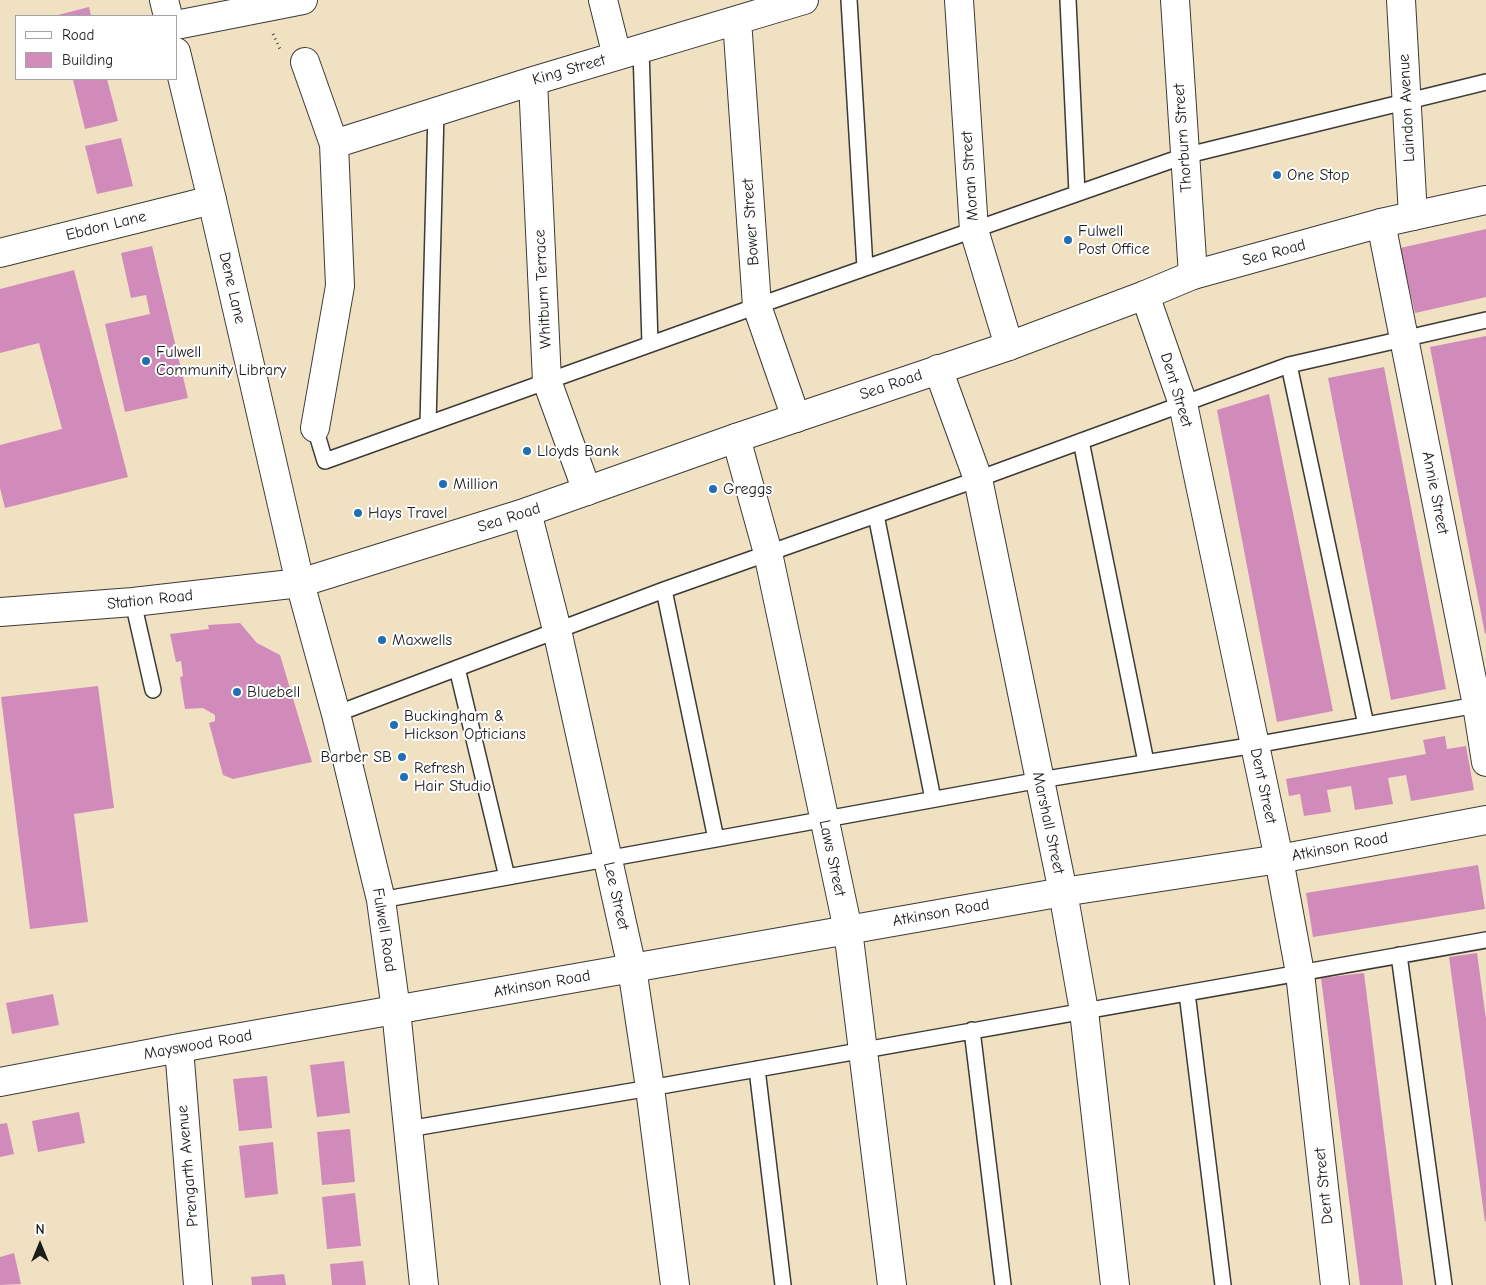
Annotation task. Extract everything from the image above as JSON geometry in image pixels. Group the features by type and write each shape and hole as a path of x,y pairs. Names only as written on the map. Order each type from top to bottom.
{"street":[{"path":"164,0 168,15"},
{"path":"178,25 303,0"},
{"path":"603,0 629,52"},
{"name":"King Street","path":"334,144 533,81 804,0"},
{"name":"Moran Street","path":"959,0 974,230 1009,346"},
{"name":"Thorburn Street","path":"1175,0 1193,275"},
{"name":"Laindon Avenue","path":"1402,0 1413,216"},
{"name":"Bower Street","path":"737,20 757,306 796,418"},
{"name":"Dene Lane","path":"178,60 300,583"},
{"path":"306,62 334,144 340,286 315,428"},
{"name":"Whitburn Terrace","path":"533,81 547,381 588,491"},
{"name":"Ebdon Lane","path":"0,253 212,200"},
{"name":"Sea Road","path":"300,583 527,512 736,438 1009,346 1193,275 1381,223 1486,200"},
{"name":"Annie Street","path":"1381,223 1481,704 1486,762"},
{"name":"Dent Street","path":"1145,295 1183,404 1279,859 1300,973 1335,1285"},
{"name":"Marshall Street","path":"938,369 978,479 1063,892 1084,1010 1115,1285"},
{"name":"Laws Street","path":"736,438 768,552 848,930 892,1285"},
{"name":"Lee Street","path":"527,512 557,630 632,968 650,1088 675,1285"},
{"name":"Station Road","path":"0,612 133,602 300,583"},
{"name":"Fulwell Road","path":"300,583 336,714 381,900 396,1010 424,1285"},
{"name":"Atkinson Road","path":"396,1010 1063,892 1279,859 1486,820"},
{"name":"Mayswood Road","path":"0,1082 396,1010"},
{"name":"Prengarth Avenue","path":"179,1048 198,1285"}],"lane":[{"path":"849,0 865,268"},
{"path":"1068,0 1077,193"},
{"path":"629,52 650,344"},
{"path":"315,428 325,461 757,306 1184,156 1486,82"},
{"path":"428,424 436,112"},
{"path":"336,714 664,590 978,479 1289,365 1486,320"},
{"path":"1289,365 1366,725"},
{"path":"1081,441 1146,762"},
{"path":"876,515 933,799"},
{"path":"664,590 716,839"},
{"path":"133,602 153,690"},
{"path":"457,668 507,877"},
{"path":"381,900 933,799 1255,745 1481,704"},
{"path":"408,1129 1486,940"},
{"path":"1399,955 1444,1285"},
{"path":"1187,992 1223,1285"},
{"path":"972,1030 1003,1285"},
{"path":"757,1069 783,1285"}],"path":[{"path":"261,8 289,70 306,62"}],"building":[{"path":"89,7 91,15 58,15"},
{"path":"73,80 107,80 118,121 85,129"},
{"path":"121,138 133,186 97,194 85,146"},
{"path":"1486,229 1486,297 1415,313 1400,248"},
{"name":"Fulwell Community Library","path":"152,246 188,398 125,412 105,324 150,314 146,295 131,298 121,253"},
{"path":"74,270 128,477 5,508 0,488 0,445 62,429 39,343 0,353 0,289"},
{"path":"1486,336 1486,633 1485,634 1430,347"},
{"path":"1384,367 1446,689 1391,700 1328,378"},
{"path":"1269,394 1333,711 1277,722 1217,410"},
{"name":"Bluebell","path":"240,623 257,643 280,655 312,762 233,779 223,775 209,723 215,721 215,715 203,708 185,709 180,677 183,676 181,661 176,662 170,634 209,629 208,625"},
{"path":"98,686 114,808 74,814 88,922 30,929 1,697"},
{"path":"1445,736 1447,749 1466,746 1474,790 1411,801 1406,775 1388,778 1393,804 1355,810 1351,786 1327,790 1331,812 1304,816 1300,794 1289,796 1286,779 1426,754 1423,740"},
{"path":"1478,865 1485,909 1313,937 1306,893"},
{"path":"1477,953 1486,1019 1485,1222 1449,957"},
{"path":"1364,973 1403,1285 1360,1285 1321,978"},
{"path":"53,994 59,1025 12,1034 6,1003"},
{"path":"344,1061 350,1113 317,1117 310,1065"},
{"path":"267,1076 272,1128 239,1131 233,1079"},
{"path":"79,1112 85,1143 38,1152 32,1121"},
{"path":"7,1123 14,1154 0,1157 0,1124"},
{"path":"350,1129 355,1182 322,1185 317,1132"},
{"path":"273,1142 278,1194 245,1198 239,1146"},
{"path":"355,1193 361,1246 327,1249 322,1197"},
{"path":"14,1253 21,1284 0,1285 0,1257"},
{"path":"363,1261 366,1285 332,1285 330,1264"},
{"path":"284,1274 286,1285 252,1285 251,1277"}],"place":[{"name":"One Stop","path":"1277,175"},
{"name":"Fulwell Post Office","path":"1068,240"},
{"name":"Fulwell Community Library","path":"146,361"},
{"name":"Lloyds Bank","path":"527,451"},
{"name":"Million","path":"443,484"},
{"name":"Greggs","path":"713,489"},
{"name":"Hays Travel","path":"358,513"},
{"name":"Maxwells","path":"382,640"},
{"name":"Bluebell","path":"237,692"},
{"name":"Buckingham & Hickson Opticians","path":"394,725"},
{"name":"Barber SB","path":"402,757"},
{"name":"Refresh Hair Studio","path":"404,777"}]}
